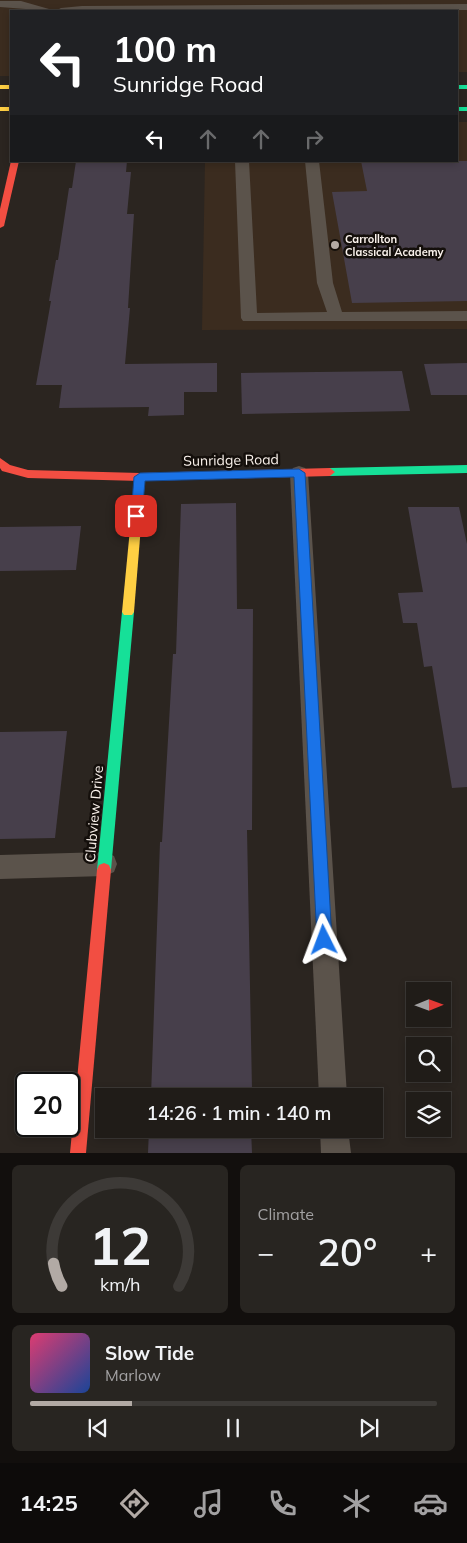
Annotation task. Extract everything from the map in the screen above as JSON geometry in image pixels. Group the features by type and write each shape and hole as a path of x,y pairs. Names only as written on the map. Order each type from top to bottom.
{"street":[{"path":"0,226 14,162"},
{"name":"Sunridge Road","path":"0,462 6,468 28,474 140,477 467,469"},
{"name":"Clubview Drive","path":"78,1153 140,477"}],"lane":[{"path":"0,4 21,4 42,10"},
{"path":"71,10 467,7"},
{"path":"242,162 249,318 467,316"},
{"path":"312,162 325,283 336,317"},
{"path":"299,473 333,1088"},
{"path":"0,867 105,864"},
{"path":"335,1138 336,1153"}],"shaded area":[{"path":"0,0 467,0 467,72 458,72 458,10 10,10 10,76 0,76"},
{"name":"Carrollton Classical Academy","path":"458,122 467,122 467,329 202,330 205,162 458,162"}],"building":[{"name":"Carrollton Classical Academy","path":"467,161 467,301 352,303 332,192 367,191 361,162"},
{"path":"76,162 127,162 126,172 131,172 127,214 134,214 128,308 130,308 125,364 217,363 217,392 184,392 184,415 148,416 149,407 59,408 62,385 36,385 69,188 72,188"},
{"path":"467,363 467,395 431,395 424,364"},
{"path":"402,371 410,411 242,414 241,373"},
{"path":"236,503 237,609 253,609 252,830 247,830 252,1088 151,1088 160,842 162,842 173,654 176,654 181,504"},
{"path":"408,507 459,507 467,544 467,787 452,788 432,666 424,667 417,623 403,623 398,593 423,592"},
{"path":"81,526 76,570 0,571 0,527"},
{"path":"67,731 55,838 0,839 0,732"},
{"path":"149,1138 251,1138 252,1153 148,1153"}],"traffic: fast":[{"path":"458,87 467,87"},
{"path":"458,109 467,109"},
{"path":"330,472 467,469"},
{"path":"104,870 128,612"}],"traffic: slow":[{"path":"0,87 10,87"},
{"path":"0,109 10,109"},
{"path":"128,612 140,477"}],"traffic: jam":[{"path":"0,226 15,162"},
{"path":"0,462 6,468 28,474 140,477 330,472"},
{"path":"78,1153 104,870"}],"place":[{"name":"Carrollton Classical Academy","path":"335,245"}],"route":[{"path":"136,516 140,477 299,473 324,940"}]}
